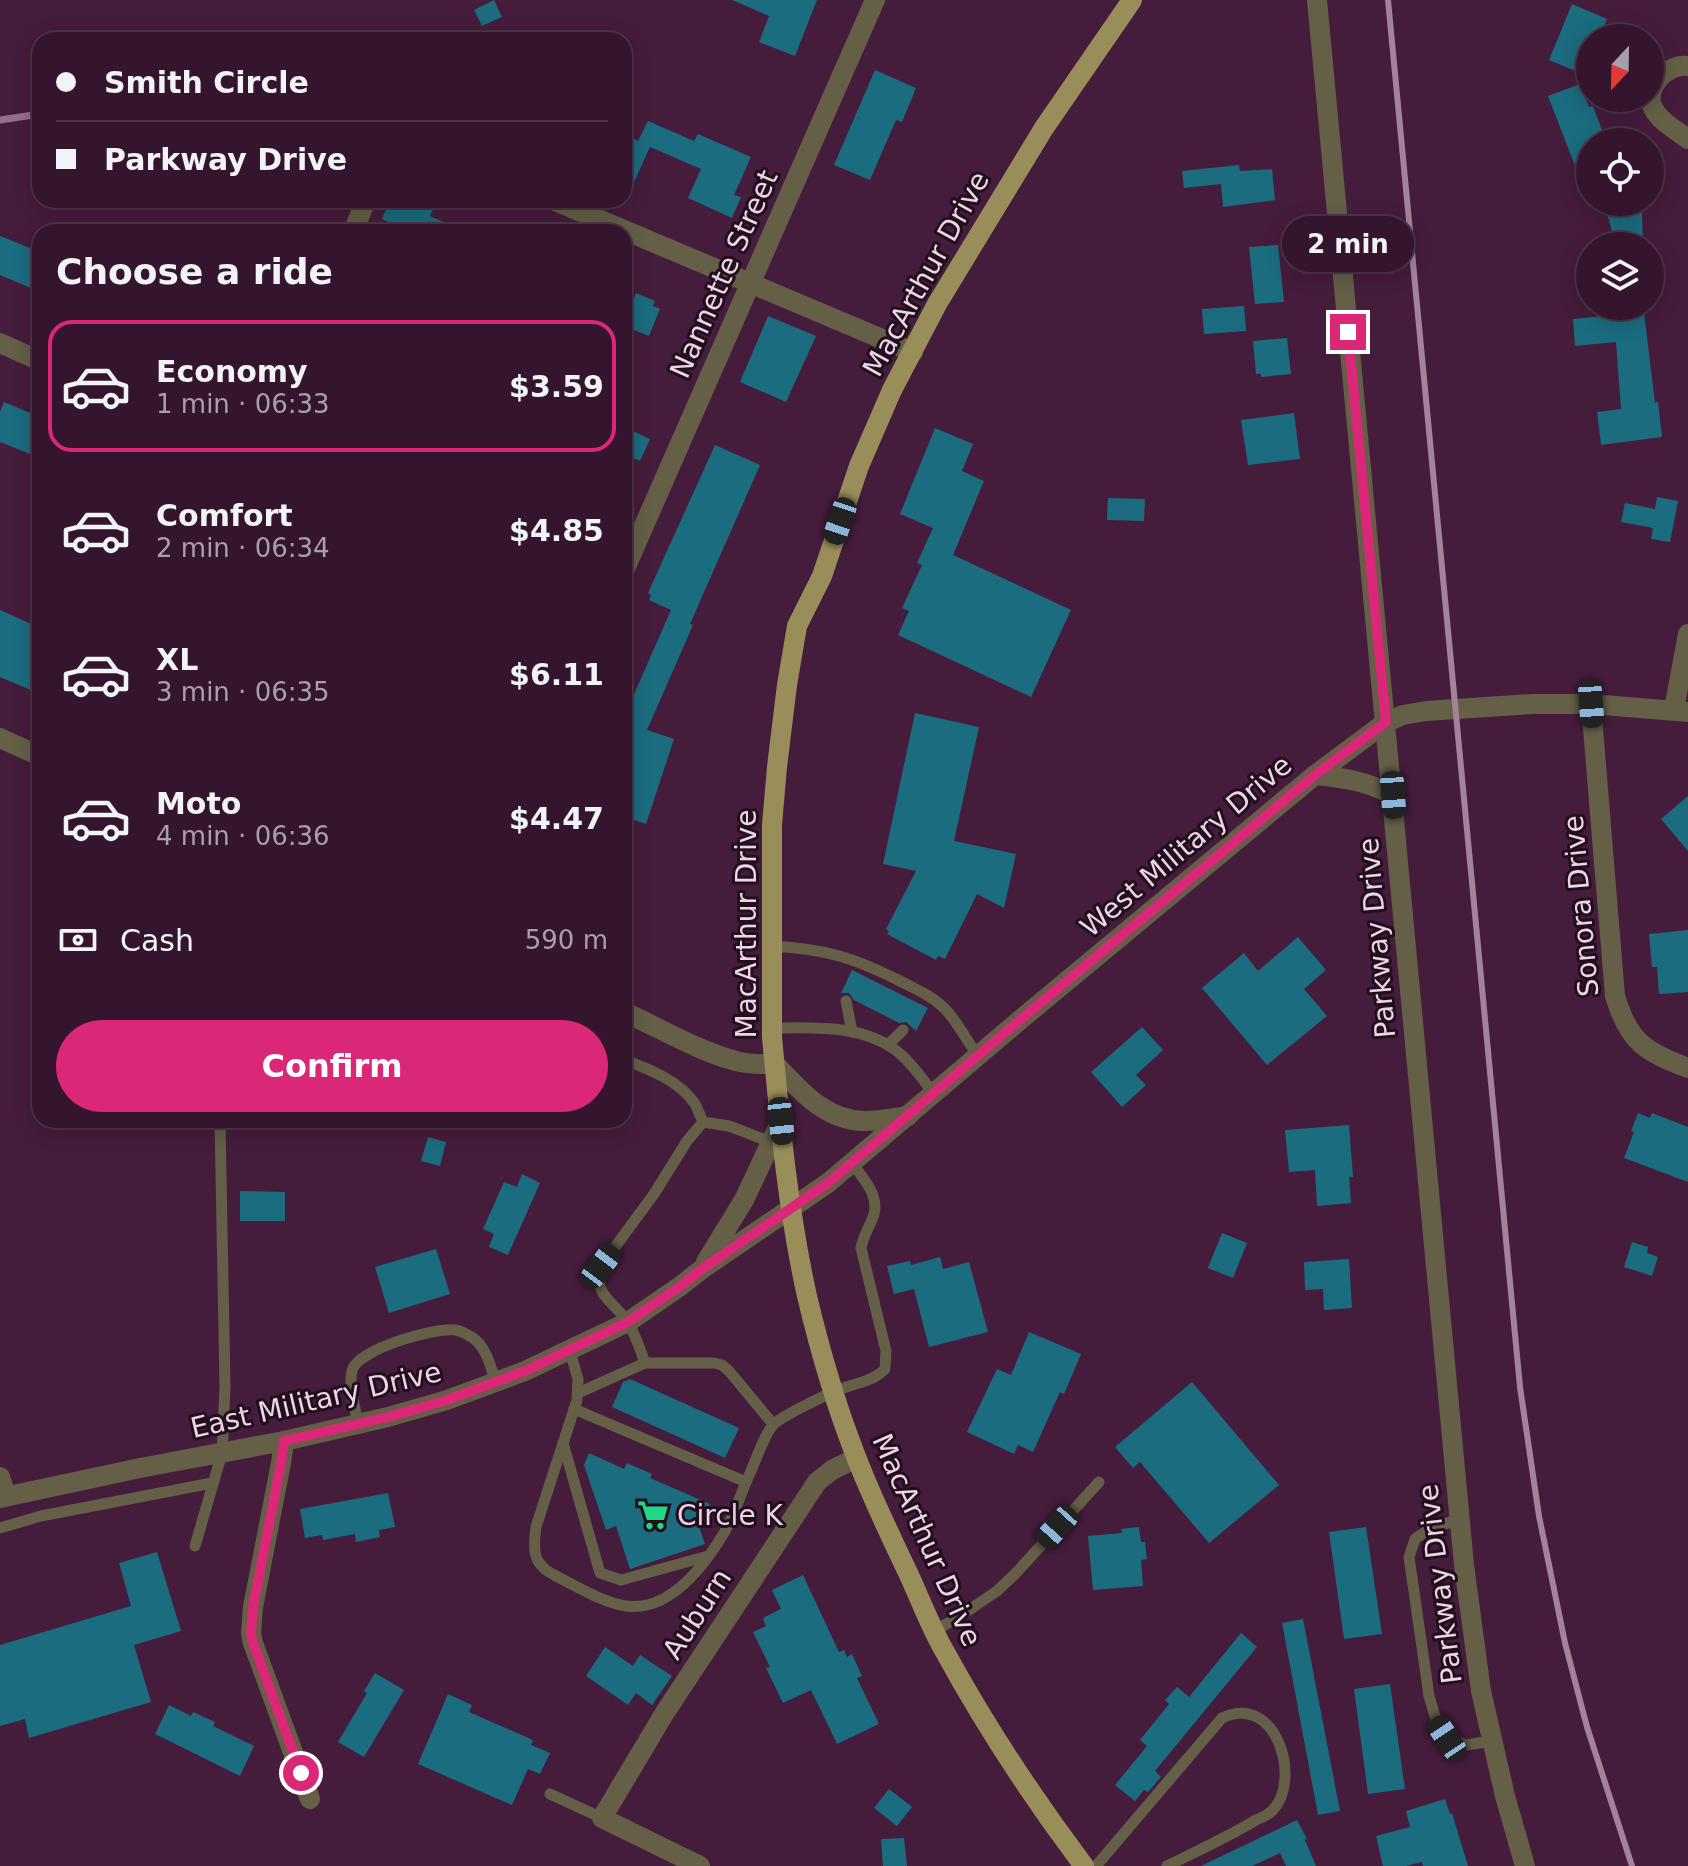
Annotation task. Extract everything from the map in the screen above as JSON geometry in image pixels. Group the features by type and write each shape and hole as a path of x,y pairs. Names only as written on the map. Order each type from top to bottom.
{"main road":[{"name":"MacArthur Drive","path":"1084,1866 997,1742 943,1650 856,1458 834,1391 807,1295 790,1209 772,1028 772,825 787,685 797,626 822,576 859,466 892,390 937,304 1007,186 1132,0"}],"street":[{"name":"Nannette Street","path":"632,553 875,0"},
{"name":"Parkway Drive","path":"1317,0 1471,1629 1492,1741 1525,1866"},
{"path":"1688,66 1673,66 1663,74 1650,99 1660,118 1688,139"},
{"path":"572,208 609,224"},
{"path":"632,234 913,352"},
{"path":"0,343 32,357"},
{"path":"1681,711 1688,634"},
{"name":"West Military Drive","path":"790,1209 853,1164 1315,775 1386,722 1403,715 1457,708 1591,704 1681,711"},
{"name":"Sonora Drive","path":"1591,704 1615,996 1635,1039 1655,1055 1688,1068"},
{"path":"0,738 32,752"},
{"path":"1315,775 1351,778 1373,784 1393,795"},
{"path":"632,1016 736,1061 775,1064 817,1106 840,1117 867,1121 908,1116"},
{"path":"702,1269 744,1200 781,1121"},
{"name":"East Military Drive","path":"2,1490 284,1441 447,1400 525,1371 628,1322 790,1209"},
{"path":"284,1441 253,1607 251,1633 310,1799"},
{"name":"Auburn","path":"602,1818 664,1714 817,1482 856,1458"},
{"path":"602,1818 698,1866"}],"lane":[{"path":"772,946 840,955 910,986 943,1007 978,1056"},
{"path":"846,1001 852,1032"},
{"path":"772,1028 810,1028 868,1036 900,1054 934,1094"},
{"path":"888,1045 903,1030"},
{"path":"632,1064 666,1079 687,1094 703,1122"},
{"path":"703,1122 729,1126 771,1142"},
{"path":"645,1363 628,1322 599,1287 598,1276 601,1266 703,1122"},
{"path":"195,1546 222,1453 225,1387 220,1128"},
{"path":"569,1348 578,1379 578,1393 534,1537 537,1562 547,1573 628,1607 672,1595 709,1556 725,1531 773,1424 834,1391 882,1372 887,1358 861,1248 875,1204 871,1191 853,1164"},
{"path":"358,1424 351,1378 356,1363 373,1351 413,1337 453,1330 464,1333 484,1350 496,1382"},
{"path":"578,1393 645,1363 714,1363 729,1371 773,1424"},
{"path":"574,1409 746,1482"},
{"path":"563,1442 600,1573 621,1580 709,1556"},
{"path":"935,1631 997,1591 1099,1482"},
{"path":"0,1528 41,1516 212,1483"},
{"path":"1459,1519 1428,1530 1415,1539 1409,1557 1429,1696 1436,1720 1447,1738 1466,1745 1492,1741"},
{"path":"1096,1866 1222,1718 1241,1712 1259,1717 1275,1735 1284,1767 1284,1783 1272,1811 1167,1866"},
{"path":"550,1794 602,1818"}],"building":[{"path":"494,0 502,17 482,26 474,10"},
{"path":"732,0 817,0 795,56 759,42 769,16"},
{"path":"1572,4 1607,19 1605,24 1576,24 1576,71 1549,60"},
{"path":"875,70 916,88 902,122 896,120 870,180 834,165"},
{"path":"1576,86 1576,112 1595,112 1601,128 1576,128 1576,168 1548,96"},
{"path":"648,121 694,141 698,134 751,157 734,195 741,197 732,218 688,198 701,169 650,147 632,186 632,138 638,141"},
{"path":"1239,165 1240,171 1272,169 1275,200 1223,207 1221,184 1184,188 1182,171"},
{"path":"387,208 434,208 430,216 448,224 392,224 382,219"},
{"path":"1608,216 1642,216 1643,232 1612,232"},
{"path":"0,236 32,249 32,289 0,275"},
{"path":"1278,245 1284,302 1255,304 1249,247"},
{"path":"636,293 655,301 653,306 660,309 649,336 632,329"},
{"path":"1244,306 1246,331 1204,334 1202,309"},
{"path":"768,316 816,336 786,402 740,382"},
{"path":"1573,319 1645,320 1662,437 1601,445 1597,412 1621,409 1616,342 1575,346"},
{"path":"1287,338 1291,374 1261,377 1261,374 1256,374 1253,341"},
{"path":"4,402 32,414 32,455 0,442 0,412"},
{"path":"1294,413 1300,459 1248,465 1241,420"},
{"path":"935,428 973,444 962,471 984,481 953,555 1071,610 1031,697 898,635 909,611 902,608 922,565 917,563 933,528 900,514"},
{"path":"632,431 650,439 640,461 632,458"},
{"path":"715,445 760,465 647,730 674,739 646,824 632,820 632,699 671,610 649,600 651,595 648,593"},
{"path":"1657,497 1678,501 1670,542 1651,539 1653,528 1621,522 1625,503 1655,509"},
{"path":"1108,498 1145,499 1144,521 1107,520"},
{"path":"0,610 32,624 32,691 0,677"},
{"path":"915,713 979,727 954,841 1016,854 1004,908 977,894 945,959 938,956 936,960 887,934 889,931 886,929 916,871 883,864"},
{"path":"1688,796 1688,851 1661,819"},
{"path":"1688,930 1688,992 1659,994 1657,967 1652,967 1649,934"},
{"path":"1298,937 1326,970 1304,989 1327,1016 1267,1065 1202,988 1244,953 1258,971"},
{"path":"852,970 928,1008 916,1031 906,1022 899,1023 854,1000 849,993 841,993"},
{"path":"1142,1027 1163,1050 1136,1075 1146,1085 1122,1107 1091,1072"},
{"path":"1638,1113 1650,1118 1652,1113 1688,1127 1688,1182 1624,1158"},
{"path":"1349,1125 1353,1177 1349,1177 1351,1203 1317,1206 1315,1170 1289,1172 1285,1130"},
{"path":"428,1137 446,1142 440,1166 421,1161"},
{"path":"522,1174 540,1183 508,1255 489,1247 494,1234 483,1229 504,1182 517,1187"},
{"path":"240,1191 285,1192 285,1221 240,1221"},
{"path":"1222,1233 1247,1243 1233,1278 1208,1268"},
{"path":"1632,1242 1648,1247 1647,1253 1658,1257 1652,1276 1624,1267"},
{"path":"436,1249 450,1294 389,1313 375,1267"},
{"path":"940,1257 943,1269 969,1262 988,1332 929,1347 914,1289 894,1294 887,1266 910,1261 911,1265"},
{"path":"1349,1259 1352,1308 1324,1310 1323,1289 1305,1290 1304,1262"},
{"path":"1029,1332 1081,1354 1033,1452 1018,1445 1014,1454 967,1432 997,1369 1011,1375"},
{"name":"Circle K","path":"630,1379 739,1428 725,1458 612,1407 623,1382"},
{"path":"1192,1382 1279,1485 1209,1543 1140,1462 1133,1468 1115,1447"},
{"name":"Circle K","path":"589,1453 624,1469 627,1463 652,1474 650,1478 710,1504 699,1527 705,1544 630,1569 616,1526 606,1530 584,1465"},
{"path":"388,1493 395,1527 379,1530 380,1537 356,1542 355,1534 323,1540 322,1535 305,1538 300,1509"},
{"path":"1139,1527 1147,1559 1141,1560 1143,1586 1093,1590 1088,1536 1122,1533 1121,1529"},
{"path":"1366,1527 1382,1634 1344,1639 1329,1532"},
{"path":"157,1552 181,1631 134,1645 151,1702 29,1738 25,1719 0,1726 0,1645 131,1606 119,1563"},
{"path":"803,1575 839,1652 844,1650 847,1657 852,1654 862,1676 857,1678 879,1724 837,1744 811,1690 783,1703 753,1632 766,1626 763,1618 781,1609 772,1590"},
{"path":"1303,1619 1340,1811 1318,1815 1282,1623"},
{"path":"1241,1633 1257,1647 1155,1771 1161,1777 1135,1801 1115,1785 1147,1746 1140,1740 1169,1704 1165,1700 1177,1687 1189,1697"},
{"path":"605,1647 633,1666 640,1655 672,1676 652,1705 636,1693 628,1705 586,1676"},
{"path":"375,1673 404,1690 364,1757 338,1742 367,1693 364,1691"},
{"path":"1390,1684 1405,1789 1368,1794 1354,1689"},
{"path":"448,1694 472,1705 469,1712 533,1740 531,1745 550,1753 540,1774 528,1769 512,1805 418,1764"},
{"path":"169,1705 191,1716 193,1712 215,1722 213,1726 254,1746 240,1776 155,1734"},
{"path":"889,1789 912,1807 897,1826 874,1808"},
{"path":"1445,1799 1468,1866 1423,1866 1422,1862 1383,1866 1376,1836 1410,1827 1406,1811"},
{"path":"1297,1820 1316,1866 1286,1866 1280,1853 1252,1866 1201,1866"},
{"path":"904,1838 907,1866 883,1866 881,1839"}],"waterway":[{"path":"0,120 32,115"}],"railway":[{"path":"1388,0 1520,1387 1539,1516 1565,1643 1587,1727 1632,1866"}],"place":[{"name":"Circle K","path":"653,1515"}],"route":[{"path":"301,1773 251,1633 253,1607 284,1441 447,1400 525,1371 628,1322 828,1183 1315,775 1386,722 1348,332"}]}
